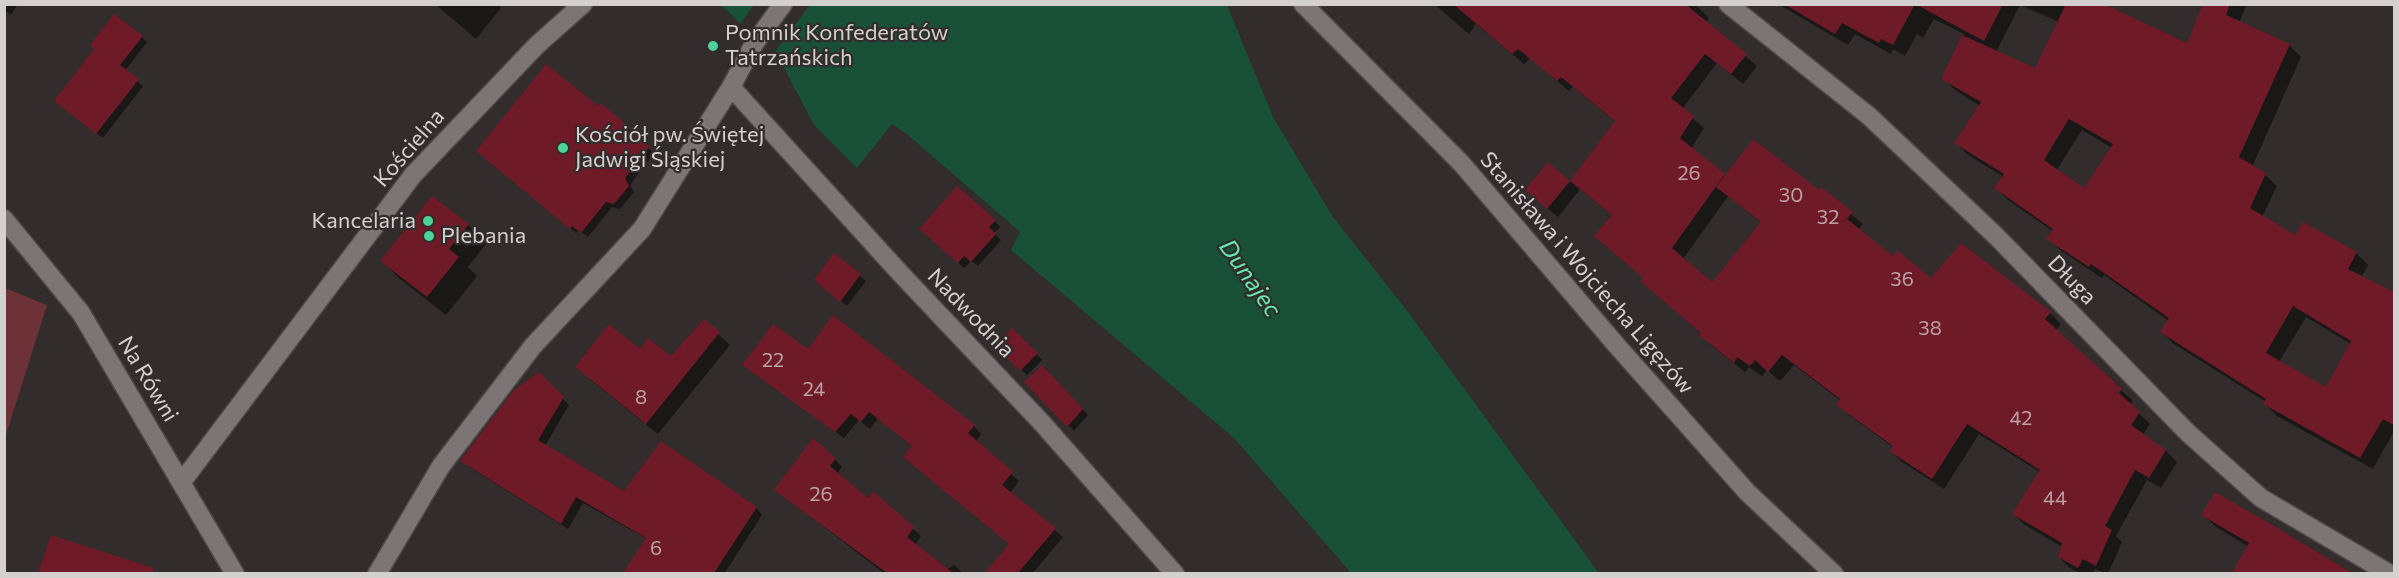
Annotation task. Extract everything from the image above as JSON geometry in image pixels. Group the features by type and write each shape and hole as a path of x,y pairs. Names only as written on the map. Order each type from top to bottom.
{"street":[{"name":"Kościelna","path":"182,483 413,175 537,45 583,4"},
{"path":"377,573 441,466 533,346 642,229 731,87 754,44 783,4"},
{"name":"Stanisława i Wojciecha Ligęzów","path":"1303,4 1462,165 1618,347 1747,492 1834,573"},
{"name":"Długa","path":"1728,4 1869,116 1996,236 2188,432 2261,498 2390,573"},
{"name":"Nadwodnia","path":"731,87 900,273 1042,423 1175,573"},
{"name":"Na Równi","path":"4,219 81,313 235,573"}],"shaded area":[{"path":"5,288 47,305 5,438"}],"water":[{"name":"Dunajec","path":"721,5 1227,5 1273,117 1333,217 1408,312 1599,573 1351,573 1234,438 1011,250 1020,232 908,135 892,124 857,168 814,125 782,64"}],"pier":[{"path":"754,5 810,5 771,57 738,27"}],"building":[{"path":"1453,4 1685,4 1747,54 1731,74 1705,54 1671,98 1694,116 1680,138 1725,174 1672,248 1712,282 1761,222 1716,187 1753,139 1819,190 1821,187 1853,212 1847,219 1893,256 1898,251 1931,278 1961,243 2051,312 2045,319 2122,389 2119,393 2140,412 2131,425 2166,450 2149,478 2135,470 2105,526 2112,530 2096,566 2083,559 2078,568 2058,557 2062,543 2012,514 2040,470 1967,424 1932,479 1889,451 1893,446 1836,405 1840,399 1782,355 1768,372 1755,360 1750,366 1737,357 1734,363 1699,335 1701,333 1640,281 1643,278 1594,236 1612,215 1570,181 1615,121 1561,77 1557,81 1518,49 1512,54"},
{"path":"1784,4 1915,4 1893,45 1881,39 1879,43 1842,23 1835,34"},
{"path":"1915,4 2003,4 1984,41"},
{"path":"2066,4 2104,4 2187,43 2203,4 2230,4 2226,15 2290,44 2239,157 2266,173 2250,208 2295,235 2303,222 2357,252 2348,269 2394,292 2394,425 2383,419 2360,458 2263,404 2266,399 2160,332 2169,318 2091,264 2089,267 2046,239 2053,229 1994,188 2004,174 1954,143 1981,102 1941,79 1962,35 2035,68","holes":["2069,119 2113,144 2084,188 2044,160","2293,306 2351,341 2326,387 2266,353"]},
{"path":"114,14 143,36 120,65 139,79 96,134 54,101 94,49 90,45"},
{"name":"Kościół pw. Świętej Jadwigi Śląskiej","path":"546,64 598,106 601,103 626,124 624,127 650,146 625,178 629,186 614,204 606,202 581,233 572,226 570,229 476,151"},
{"path":"1548,162 1570,181 1547,209 1525,190"},
{"path":"957,186 996,220 989,227 996,234 971,262 964,256 958,263 919,229"},
{"name":"Plebania","path":"432,196 469,224 449,249 459,257 427,297 380,261"},
{"path":"834,253 861,274 840,302 814,280"},
{"path":"833,315 975,425 968,433 1013,472 1002,485 1056,528 1018,573 985,573 1009,544 903,457 912,446 869,412 861,422 851,414 835,432 742,365 773,324 808,349"},
{"path":"704,319 720,332 646,424 575,367 609,324 640,349 648,338 671,356"},
{"path":"1012,328 1038,353 1020,371 994,345"},
{"path":"1042,365 1083,409 1067,427 1024,382"},
{"path":"539,372 564,397 538,440 624,491 661,441 757,507 714,573 623,573 646,538 576,497 561,524 460,461 514,390"},
{"path":"813,438 836,458 830,466 868,498 873,491 914,527 907,537 953,573 887,573 774,490"},
{"path":"2215,492 2352,573 2232,573 2249,543 2201,515"},
{"path":"51,535 154,568 153,573 38,573"}],"place":[{"name":"Pomnik Konfederatów Tatrzańskich","path":"713,46"},
{"name":"Kościół pw. Świętej Jadwigi Śląskiej","path":"563,148"},
{"name":"Kancelaria","path":"428,221"},
{"name":"Plebania","path":"429,236"}]}
